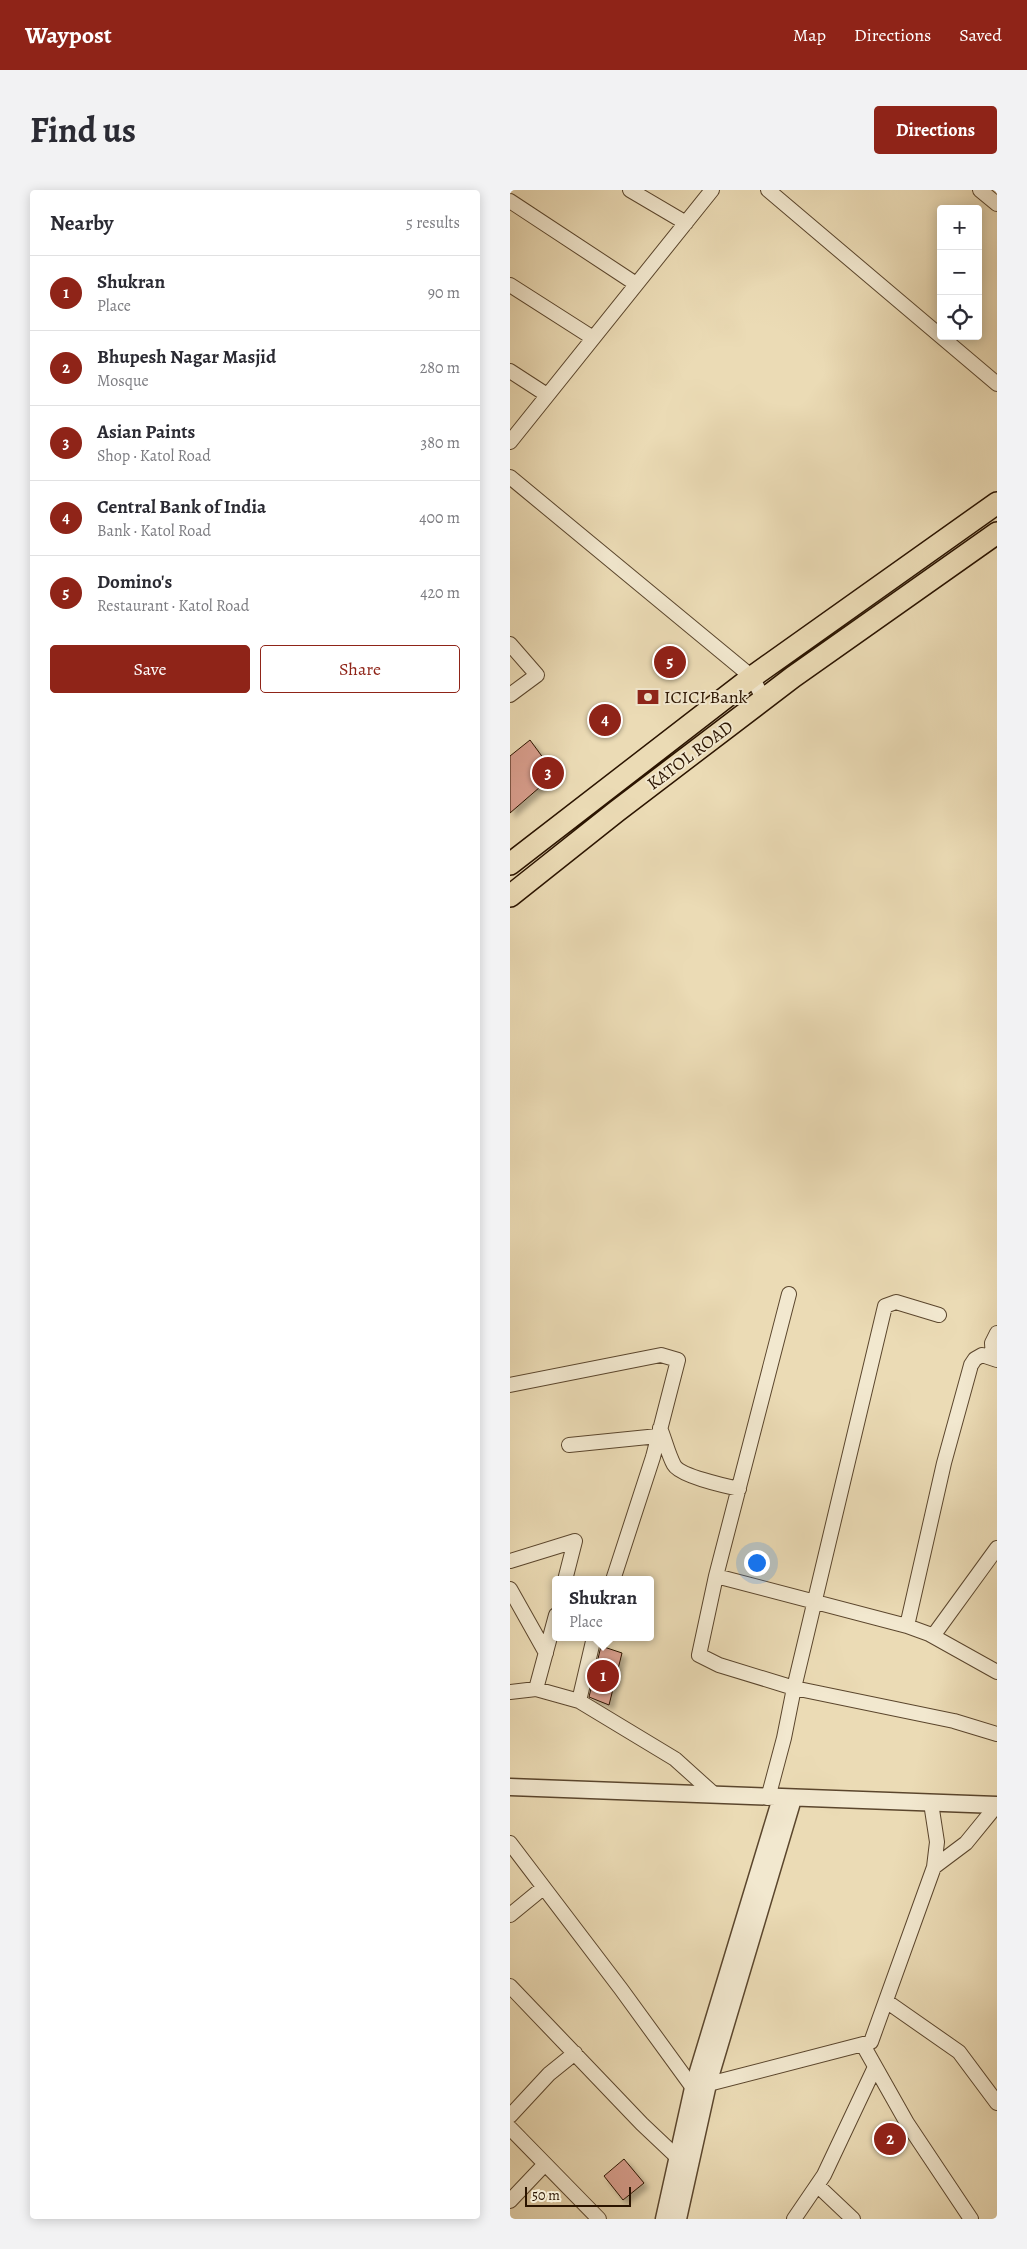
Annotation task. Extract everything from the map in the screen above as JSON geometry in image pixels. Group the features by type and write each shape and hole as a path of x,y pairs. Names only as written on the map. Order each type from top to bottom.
{"main road":[{"name":"KATOL ROAD","path":"510,864 752,677 997,503"},
{"name":"KATOL ROAD","path":"514,884 764,700 997,533"}],"street":[{"path":"630,190 686,223"},
{"path":"510,442 712,190"},
{"path":"768,190 997,384"},
{"path":"980,190 997,204"},
{"path":"510,201 636,284"},
{"path":"510,284 593,338"},
{"path":"510,371 547,395"},
{"path":"510,477 752,677 764,700"},
{"path":"510,644 537,675 510,695"},
{"path":"789,1294 716,1576 700,1656 719,1665 794,1688 954,1721 997,1734"},
{"path":"664,2219 678,2158 781,1798 784,1738 794,1688 885,1306 896,1302 939,1315"},
{"path":"907,1626 944,1463 971,1365 975,1359 982,1355 995,1359 992,1343 997,1333"},
{"path":"510,1385 661,1356 678,1360 659,1432 614,1576"},
{"path":"659,1432 675,1466 685,1474 718,1485 738,1489"},
{"path":"569,1445 659,1432"},
{"path":"510,1561 575,1541 566,1576"},
{"path":"933,1636 997,1548"},
{"path":"716,1576 907,1626 933,1636 997,1672"},
{"path":"510,1589 546,1653"},
{"path":"536,1689 552,1630"},
{"path":"579,1702 593,1641"},
{"path":"510,1692 536,1689 579,1702 675,1759 714,1795"},
{"path":"510,1786 997,1805"},
{"path":"700,2086 871,2042 934,1867 937,1842 932,1803"},
{"path":"934,1867 966,1844 997,1805"},
{"path":"510,1843 621,1989 700,2086 678,2219"},
{"path":"510,1915 543,1888"},
{"path":"510,1986 678,2158"},
{"path":"886,2000 959,2052 997,2104"},
{"path":"863,2045 907,2123 971,2219"},
{"path":"510,2116 549,2074 575,2053"},
{"path":"794,2219 824,2175 875,2067"},
{"path":"510,2128 599,2219"},
{"path":"510,2201 545,2164"},
{"path":"817,2185 853,2219"}],"building":[{"path":"530,740 555,774 510,813 510,756"},
{"path":"601,1646 622,1653 609,1705 589,1697"},
{"path":"624,2159 644,2183 623,2200 604,2176"}],"place":[{"name":"Domino's","path":"670,662"},
{"name":"ICICI Bank","path":"648,697"},
{"name":"Central Bank of India","path":"605,720"},
{"name":"Asian Paints","path":"548,773"},
{"name":"Shukran","path":"603,1676"},
{"name":"Bhupesh Nagar Masjid","path":"890,2139"}]}
